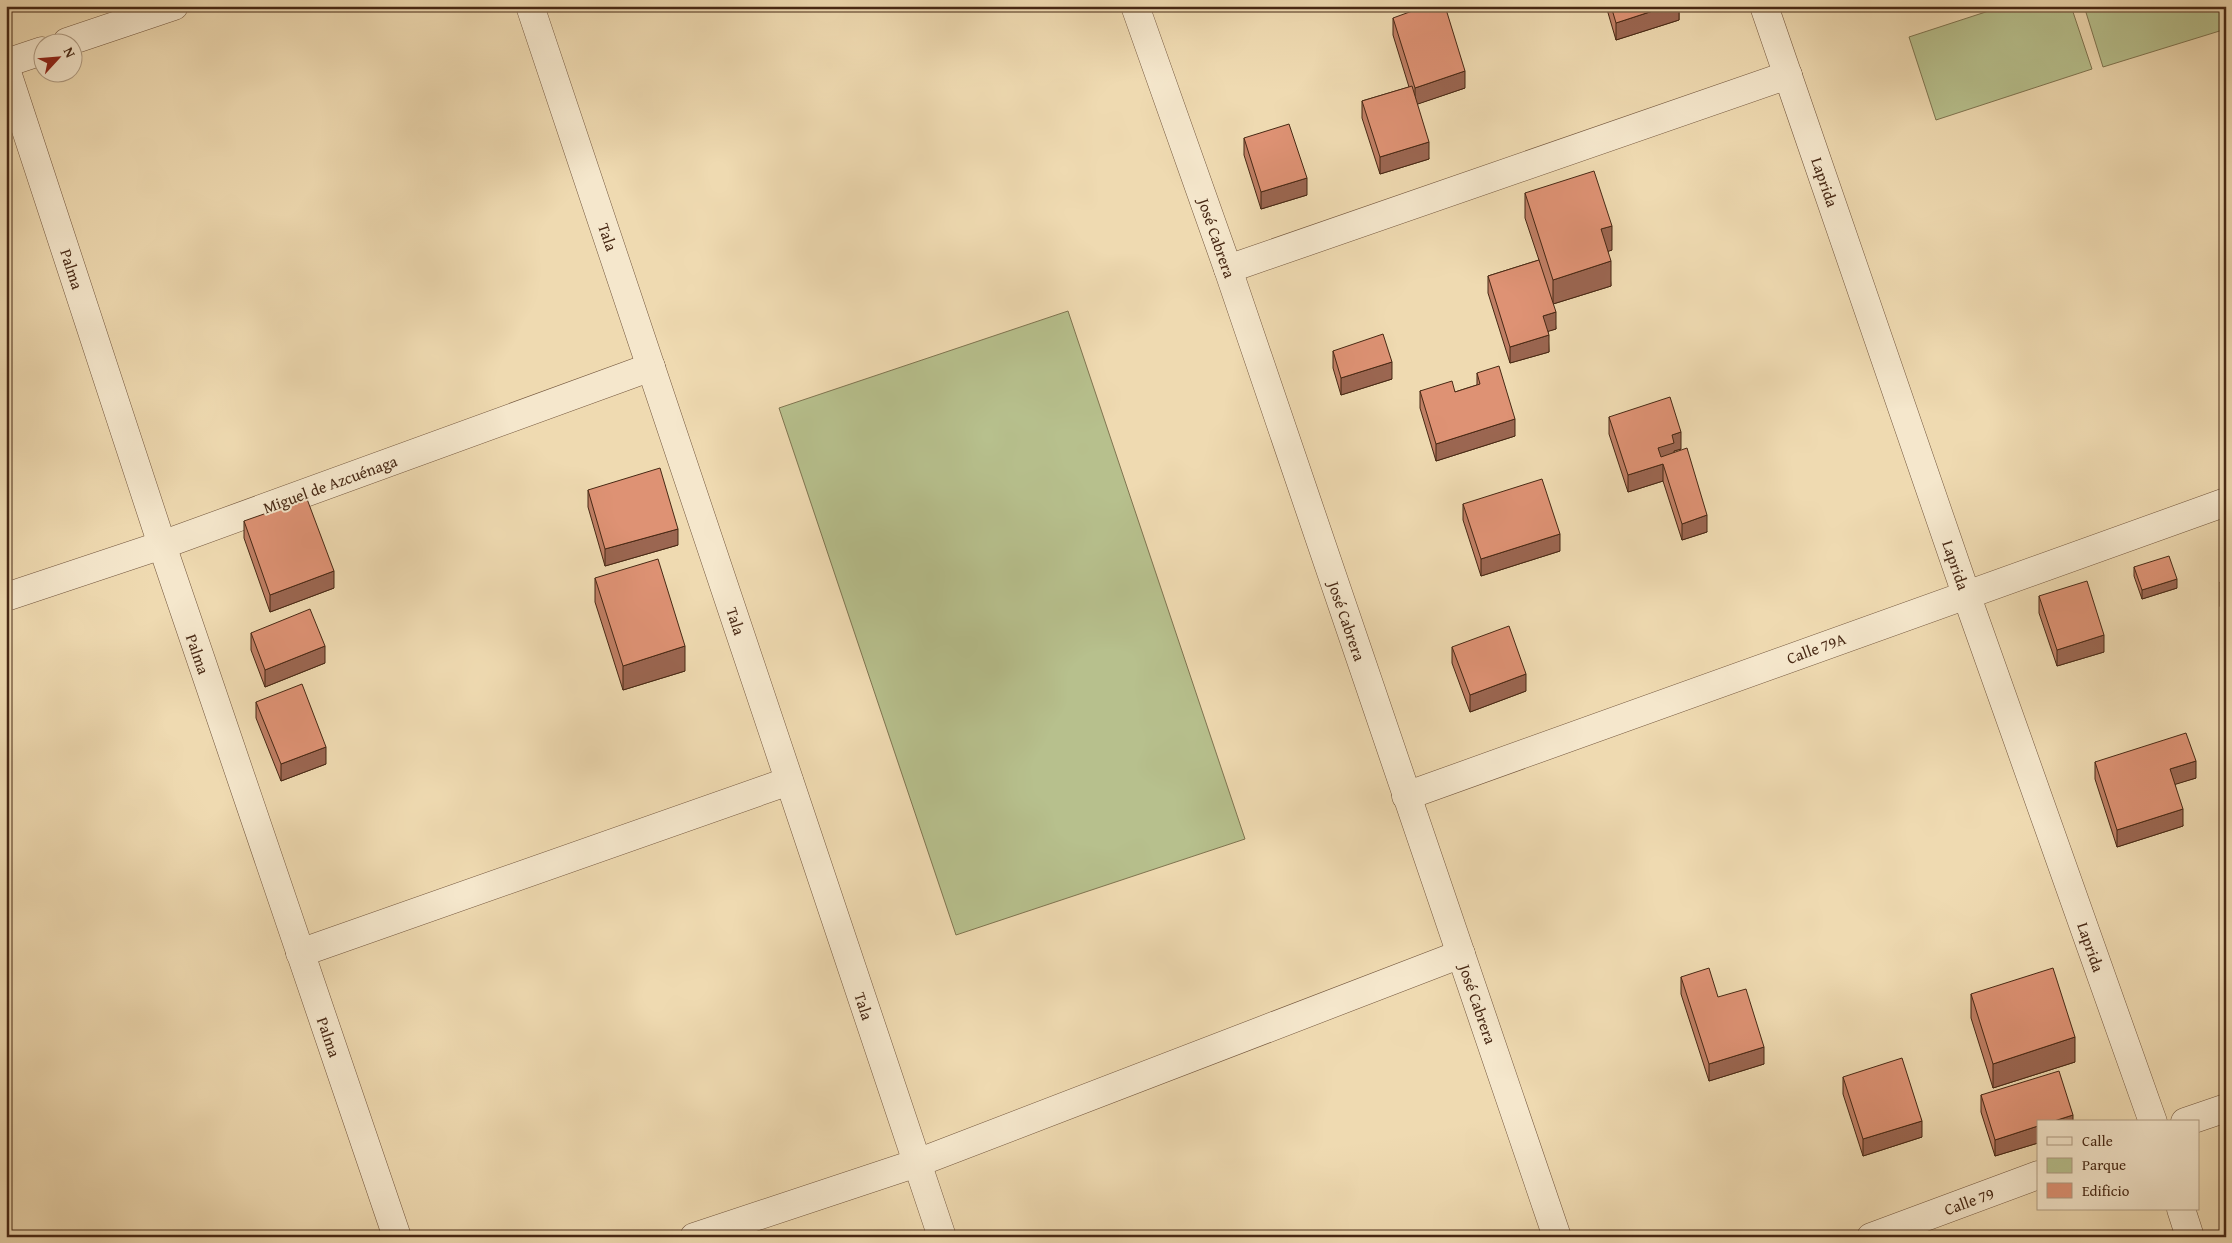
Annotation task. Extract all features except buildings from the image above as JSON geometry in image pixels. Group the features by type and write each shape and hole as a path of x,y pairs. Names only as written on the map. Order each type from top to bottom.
{"street":[{"path":"82,37 174,6"},
{"name":"Tala","path":"530,6 942,1237"},
{"name":"José Cabrera","path":"1135,6 1228,268 1556,1237"},
{"name":"Laprida","path":"1764,6 1966,594 2152,1120"},
{"path":"6,63 32,54"},
{"name":"Palma","path":"6,69 162,545 397,1237"},
{"path":"1228,268 1788,75"},
{"name":"Miguel de Azcuénaga","path":"6,596 162,545 651,367"},
{"name":"Calle 79A","path":"1406,796 2226,502"},
{"path":"300,953 789,781"},
{"path":"694,1237 917,1163 1461,954"},
{"path":"2192,1120 2226,1108"},
{"name":"Calle 79","path":"1871,1237 2037,1175"},
{"path":"2181,1210 2190,1237"}],"green space":[{"path":"2004,6 2071,6 2092,69 1936,120 1909,37"},
{"path":"2084,6 2226,6 2226,29 2103,67"},
{"path":"1068,311 1245,839 956,935 779,408"}]}
